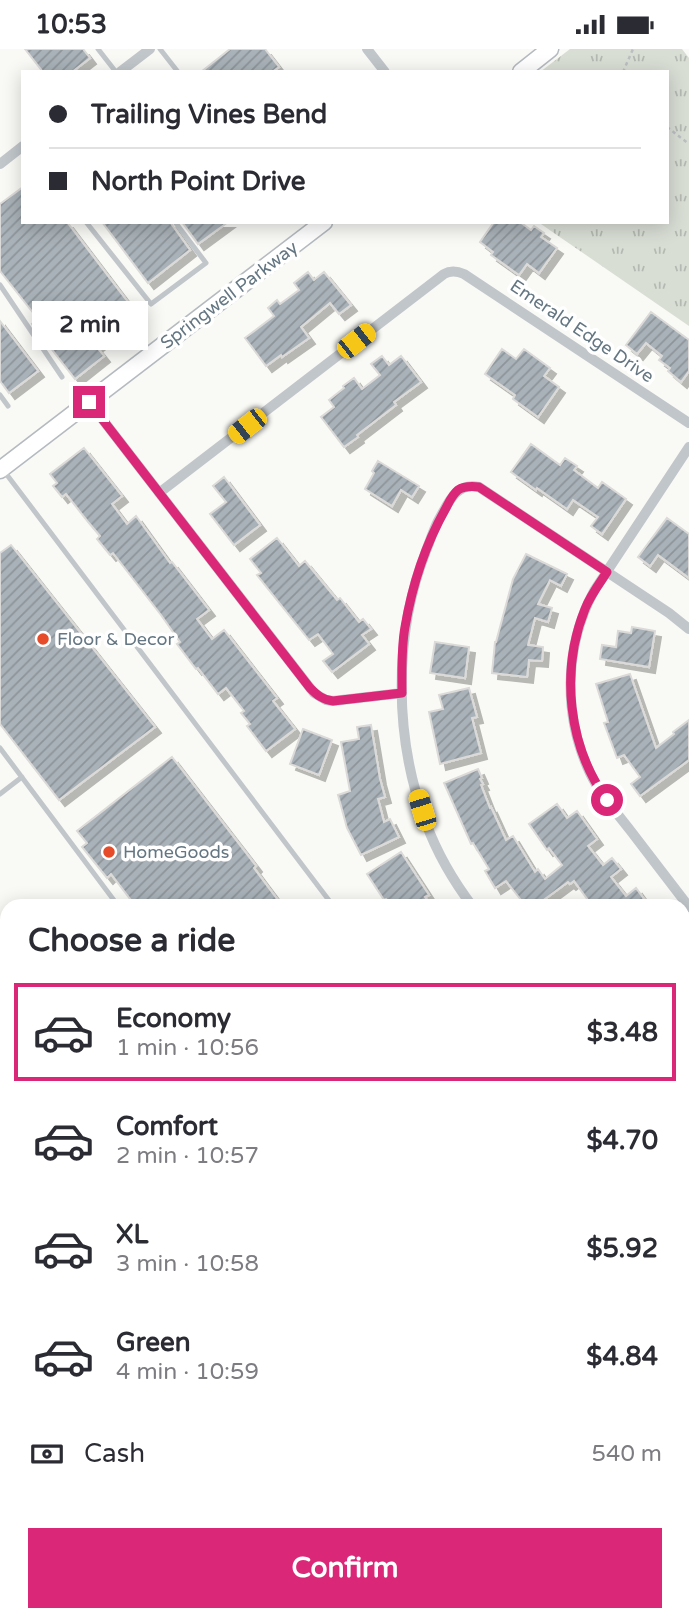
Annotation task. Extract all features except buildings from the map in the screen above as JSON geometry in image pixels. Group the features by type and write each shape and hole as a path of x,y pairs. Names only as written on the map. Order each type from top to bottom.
{"street":[{"path":"121,70 150,49"},
{"path":"367,49 383,70"},
{"path":"524,70 550,49"},
{"path":"0,163 21,147"},
{"name":"Springwell Parkway","path":"1,469 321,224"},
{"name":"Emerald Edge Drive","path":"159,493 444,274 454,271 464,274 689,423"},
{"path":"89,402 314,693 333,701 402,693"},
{"path":"683,899 598,789 577,738 570,681 575,641 586,606 689,447"},
{"path":"468,899 437,849 426,823 411,769 402,693 404,628 411,597 436,526 453,495 466,486 479,487 689,629"}],"lane":[{"path":"98,49 116,70"},
{"path":"160,49 176,70"},
{"path":"88,224 151,304 206,263 177,224"},
{"path":"0,285 62,377"},
{"path":"0,395 8,406"},
{"path":"1,469 328,899"},
{"path":"0,748 114,899"},
{"path":"0,794 22,777"}],"path":[{"path":"624,70 633,49"},
{"path":"669,129 689,144"}],"green space":[{"path":"570,49 682,49 689,58 689,326 541,224 669,224 669,70 543,70"}],"place":[{"name":"Floor & Decor","path":"43,639"},
{"name":"HomeGoods","path":"109,852"}],"route":[{"path":"89,402 310,688 326,700 402,693 404,628 411,597 436,526 453,495 466,486 479,487 607,572 594,591 580,622 570,681 577,738 590,774 607,800"}]}
